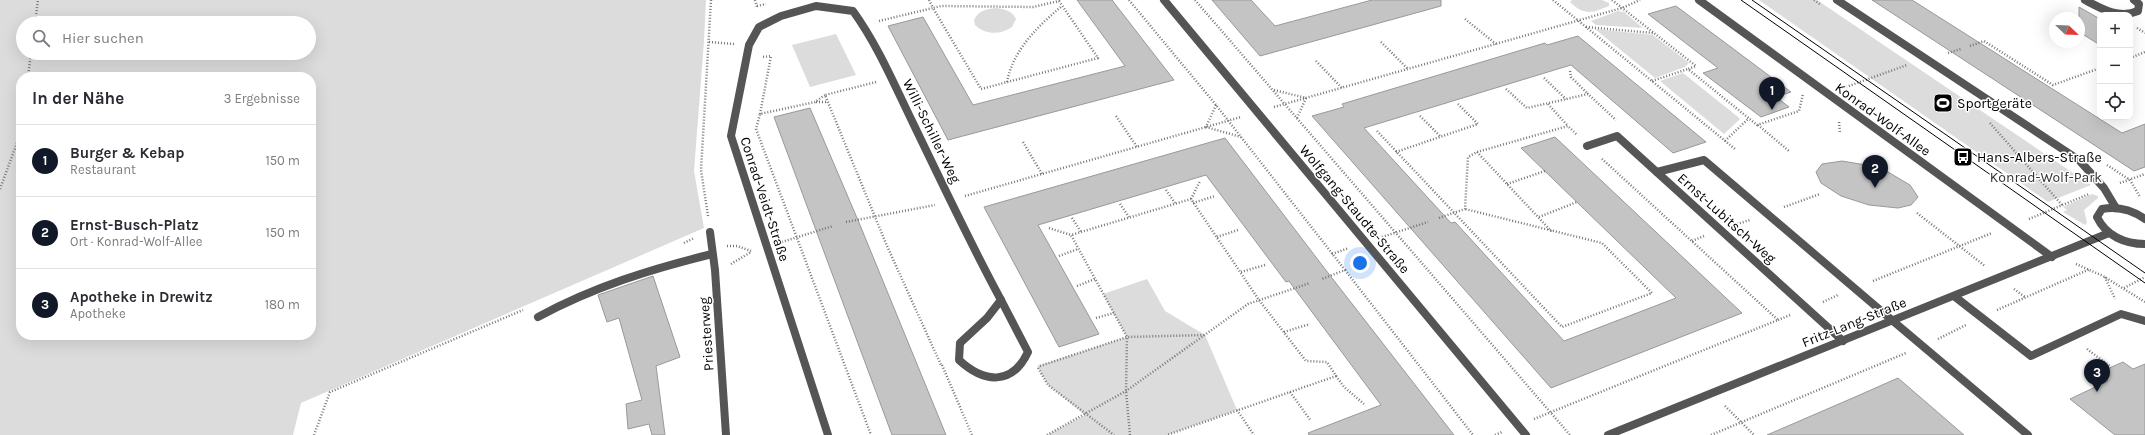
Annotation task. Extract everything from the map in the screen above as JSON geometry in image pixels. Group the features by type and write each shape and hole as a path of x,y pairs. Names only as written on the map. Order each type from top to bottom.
{"street":[{"name":"Wolfgang-Staudte-Straße","path":"1164,0 1526,435"},
{"name":"Konrad-Wolf-Allee","path":"1700,0 2052,257"},
{"path":"1837,0 1925,60 2079,160 2104,188 2116,208"},
{"path":"2085,0 2115,14 2126,15 2138,11 2139,4 2134,0"},
{"name":"Willi-Schiller-Weg","path":"816,6 853,11 863,25 891,78 950,201 1028,352"},
{"name":"Conrad-Veidt-Straße","path":"816,6 781,16 759,27 749,46 731,136 828,435"},
{"name":"Ernst-Lubitsch-Weg","path":"1587,146 1617,136 1843,341"},
{"path":"1657,172 1704,160 2028,435"},
{"path":"2145,219 2133,212 2116,208 2108,208 2098,212 2099,222 2109,233 2130,243 2145,244"},
{"name":"Priesterweg","path":"710,232 726,435"},
{"name":"Fritz-Lang-Straße","path":"1608,435 2109,233"},
{"path":"538,317 594,291 712,250"},
{"path":"1954,296 2031,356 2121,314 2145,321"},
{"path":"1001,298 995,312 984,324 972,330 960,343 959,360 966,368 980,377 995,379 1011,373 1025,362 1028,352"}],"path":[{"path":"36,16 38,0"},
{"path":"680,244 710,232 701,170 711,0"},
{"path":"929,0 981,89 1098,58 1058,1"},
{"path":"863,25 941,6 1033,6 1064,0"},
{"path":"1129,0 1229,121 1473,435"},
{"path":"1195,0 1570,435"},
{"path":"1553,0 1735,149"},
{"path":"1612,0 1696,66 1652,80"},
{"path":"846,222 950,201 1622,8 1640,0"},
{"path":"1007,82 1007,73 1011,62 1062,6"},
{"path":"1465,19 1496,44"},
{"path":"1586,26 1653,33"},
{"path":"1970,46 1984,41 2053,85 2097,69"},
{"path":"708,42 749,46"},
{"path":"1381,42 1408,69"},
{"path":"1830,96 1850,84 1961,49"},
{"path":"2133,57 2145,52"},
{"path":"746,58 771,56 756,129 871,435"},
{"path":"29,72 30,60"},
{"path":"1316,61 1342,88"},
{"path":"1688,69 1788,151"},
{"path":"1570,71 1571,77 1588,94"},
{"path":"815,102 825,95 891,78"},
{"path":"1544,78 1566,99"},
{"path":"1506,89 1527,108 1575,98"},
{"path":"1273,90 1306,98"},
{"path":"1757,125 1799,111 1803,94"},
{"path":"825,95 875,216 972,435"},
{"path":"1297,118 1306,98"},
{"path":"760,114 815,102 828,102"},
{"path":"1396,152 1478,124 1458,104"},
{"path":"1548,104 1587,146 1778,320"},
{"path":"1206,127 1216,105"},
{"path":"1116,116 1137,147"},
{"path":"1420,116 1441,137"},
{"path":"1986,117 2015,154 2062,205"},
{"path":"1725,141 1749,118"},
{"path":"1465,209 1468,157 1477,152 1568,126"},
{"path":"1206,127 1241,137"},
{"path":"1376,131 1454,214 1562,327 1652,293 1602,243 1552,232 1465,209 1454,214 1439,218"},
{"path":"1023,142 1042,174"},
{"path":"0,189 16,146"},
{"path":"1477,152 1552,232"},
{"path":"1507,184 1545,172"},
{"path":"1495,435 2104,188 2145,174"},
{"path":"1049,228 1071,235 1190,199 1200,181"},
{"path":"1166,190 1175,203"},
{"path":"1767,214 1820,194"},
{"path":"1194,203 1215,196"},
{"path":"1190,199 1259,300 1306,360 1328,362 1344,386 1364,404"},
{"path":"1538,217 1577,202"},
{"path":"1120,204 1129,217"},
{"path":"1918,213 2025,297"},
{"path":"1072,218 1081,232"},
{"path":"1396,233 1428,222"},
{"path":"1216,237 1238,230"},
{"path":"1071,235 1127,337 1126,390 1130,435"},
{"path":"712,250 737,246 752,251"},
{"path":"1059,256 1078,249"},
{"path":"2052,257 2090,269 2124,288 2145,302"},
{"path":"1241,272 1265,265"},
{"path":"1711,435 1923,346 1980,317 2090,269"},
{"path":"1322,279 1345,270"},
{"path":"2105,277 2121,314"},
{"path":"2124,288 2145,277"},
{"path":"1077,286 1095,279"},
{"path":"1047,435 1126,390 1248,304 1310,283"},
{"path":"314,435 330,392 526,309"},
{"path":"1096,318 1114,313"},
{"path":"1284,332 1310,324"},
{"path":"1037,366 1127,337 1205,335"},
{"path":"2072,337 2111,367"},
{"path":"1028,352 1048,385 1114,435"},
{"path":"941,365 959,360"},
{"path":"1167,435 1177,433 1237,410 1336,376"},
{"path":"1290,392 1311,421"},
{"path":"1712,393 1754,435"},
{"path":"1237,410 1254,435"}],"green space":[{"path":"0,0 706,0 694,171 704,228 301,403 293,435 0,435"},
{"path":"1572,0 1602,0 1609,3 1609,6 1593,12 1588,12 1580,10 1570,2"},
{"name":"Konrad-Wolf-Park","path":"1759,0 1817,0 2091,185 2048,202"},
{"path":"996,8 1008,11 1014,16 1016,19 1012,27 1008,30 993,33 983,31 975,25 974,20 980,13"},
{"path":"1618,11 1624,12 1643,28 1596,25 1591,21"},
{"path":"1595,29 1653,35 1689,63 1685,67 1655,78"},
{"path":"836,34 856,75 810,87 792,45"},
{"path":"1683,73 1740,119 1724,134 1660,81"},
{"path":"2092,194 2098,196 2098,198 2084,210 2087,223 2085,225 2063,212 2067,210 2063,207"},
{"path":"1147,279 1165,311 1205,335 1237,410 1167,435 1047,435 1085,415 1048,385 1037,366 1127,337 1103,294"}],"building":[{"path":"1077,0 1112,0 1174,80 948,140 888,26 923,17 973,105 1125,66"},
{"path":"1212,0 1251,0 1275,26 1372,0 1441,0 1441,6 1260,56"},
{"path":"1872,0 1912,0 2097,117 2097,120 2101,120 2122,133 2145,124 2145,167 2134,171"},
{"path":"1676,6 1791,92 1776,97 1789,107 1761,117 1703,73 1718,68 1648,14"},
{"path":"2079,7 2097,17 2097,43 2085,36 2085,12 2079,12"},
{"path":"1578,36 1706,142 1673,153 1571,65 1364,128 1451,223 1455,222 1564,341 1676,298 1521,148 1555,137 1742,313 1551,388 1312,116 1344,107 1342,104 1545,43 1547,45"},
{"path":"810,108 860,225 946,435 892,435 774,117"},
{"path":"1225,138 1454,435 1309,435 1308,433 1381,405 1289,281 1286,282 1206,175 1038,225 1099,334 1059,347 984,207"},
{"path":"1842,161 1872,166 1888,172 1910,185 1918,197 1911,205 1898,208 1869,205 1841,196 1821,183 1816,172 1822,164"},
{"path":"653,276 680,357 656,366 665,435 652,435 649,424 628,429 626,404 642,400 619,318 607,322 598,295"},
{"path":"2123,362 2133,369 2145,364 2145,435 2115,435 2070,399 2108,381 2098,373"},
{"path":"1898,378 1964,435 1767,435 1855,397"}],"tram line":[{"path":"1741,0 2145,283"},
{"path":"1752,0 2145,273"}],"place":[{"name":"Sportgeräte","path":"1943,103"},
{"name":"Burger & Kebap","path":"1772,110"},
{"name":"Hans-Albers-Straße","path":"1963,157"},
{"name":"Ernst-Busch-Platz","path":"1875,188"},
{"name":"Apotheke in Drewitz","path":"2097,392"}]}
